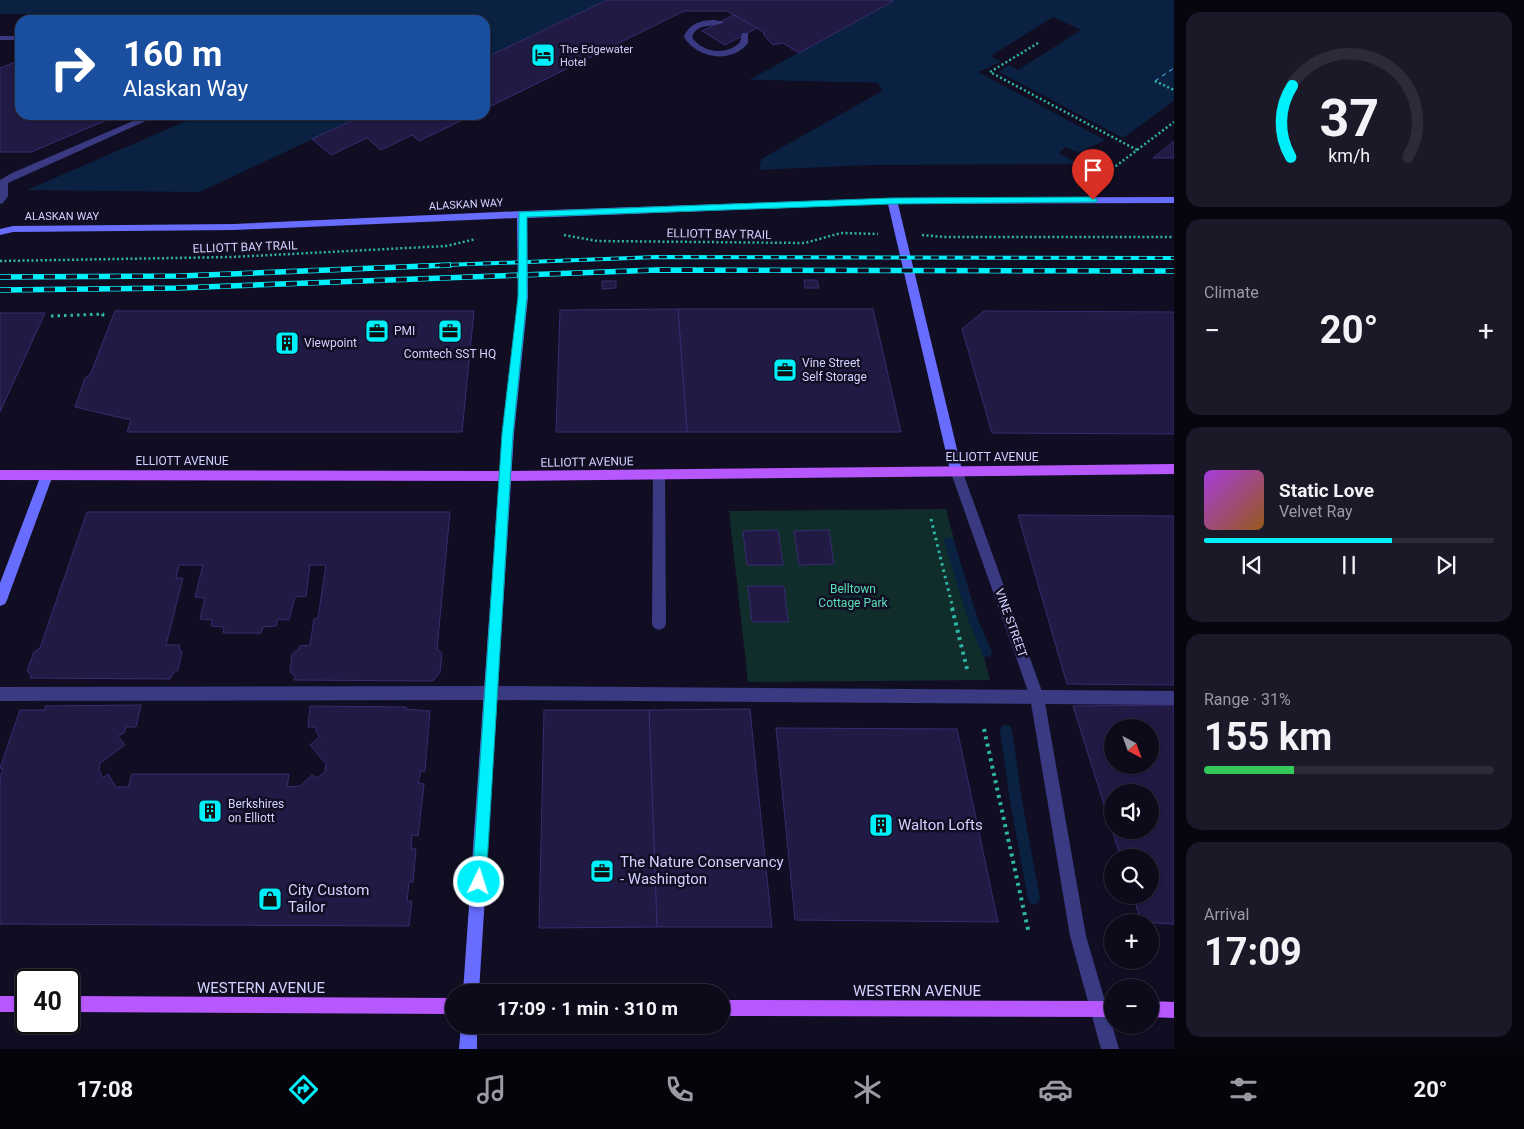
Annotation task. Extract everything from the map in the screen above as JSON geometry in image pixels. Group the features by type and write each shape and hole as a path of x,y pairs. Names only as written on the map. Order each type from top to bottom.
{"main road":[{"name":"ELLIOTT AVENUE","path":"0,475 505,476 1174,469"},
{"path":"0,1004 15,1004"},
{"name":"WESTERN AVENUE","path":"80,1004 445,1006"},
{"name":"WESTERN AVENUE","path":"730,1008 1104,1010"},
{"path":"1159,1009 1174,1010"}],"street":[{"path":"720,22 704,23 693,27 688,37 690,43 705,52 727,53 743,46 745,35"},
{"path":"0,38 15,38"},
{"path":"0,202 3,196 2,180 143,120"},
{"name":"ALASKAN WAY","path":"0,232 13,229 234,227 522,214 892,201 1174,200"},
{"name":"VINE STREET","path":"892,201 910,270 956,470 1037,697 1078,936 1104,1005"},
{"path":"472,984 508,434 523,297 522,214"},
{"path":"659,474 659,624"},
{"path":"0,600 47,475"},
{"path":"0,694 491,692 1174,698"},
{"path":"468,1049 469,1034"},
{"name":"VINE STREET","path":"1108,1034 1110,1049"}],"path":[{"path":"1038,43 990,72 1137,150"},
{"path":"1155,81 1174,90"},
{"path":"1112,169 1174,122"},
{"name":"ELLIOTT BAY TRAIL","path":"558,233 597,241 805,243 842,233 880,234"},
{"path":"925,235 944,237 1174,237"},
{"name":"ELLIOTT BAY TRAIL","path":"0,261 232,257 446,246 482,237"},
{"path":"51,316 103,314 102,319"},
{"path":"931,519 966,670"},
{"path":"984,729 1029,934"}],"green space":[{"name":"Belltown Cottage Park","path":"946,509 990,680 748,682 729,511"}],"water":[{"path":"0,0 607,0 490,56 490,15 0,14"},
{"path":"892,0 1174,0 1174,101 1088,164 869,165 759,170 761,159 882,91 878,83 748,80"},
{"path":"188,120 353,120 200,192 27,190"}],"pier":[{"path":"890,0 893,1 749,80 878,83 882,91 761,158 759,170 756,170 760,156 879,90 877,85 748,83 746,79"},
{"path":"0,14 418,14 15,15 15,17 0,17"},
{"path":"1053,17 1081,30 1018,70 1009,65 999,72 1123,138 1174,101 1174,104 1092,164 1088,164 1109,148 1077,163 1059,153 1065,147 1079,153 1105,140 978,72 1001,62 991,56"},
{"path":"182,120 188,120 24,190"},
{"path":"353,120 356,120 207,192 200,192"}],"building":[{"name":"The Edgewater Hotel","path":"607,0 893,1 799,53 783,43 773,45 763,34 765,33 727,11 684,11 490,107 490,56"},
{"path":"734,15 757,28 725,45 702,31"},
{"path":"15,62 15,120 107,120 31,152 0,152 0,68"},
{"path":"353,120 463,120 419,141 412,135 381,150 367,138 331,155 312,139"},
{"path":"1174,141 1174,158 1153,158"},
{"path":"804,280 817,280 819,288 805,288"},
{"path":"602,281 616,281 616,288 602,289"},
{"name":"Vine Street Self Storage","path":"678,309 873,309 901,432 687,432"},
{"path":"678,309 687,432 556,432 560,310"},
{"name":"Viewpoint","path":"115,311 474,311 462,432 127,432 131,420 75,407 85,378 90,375"},
{"path":"984,311 1174,312 1174,434 992,433 962,329"},
{"path":"0,313 45,313 0,412"},
{"path":"87,512 450,512 437,649 442,653 440,672 433,681 294,680 295,676 290,672 292,654 299,649 299,646 310,645 314,619 318,618 326,565 310,565 306,596 295,597 289,620 278,619 276,626 263,627 261,633 223,633 224,627 211,626 212,620 200,619 205,598 195,597 203,565 179,565 176,578 183,578 166,645 180,645 179,648 182,652 178,670 172,674 170,679 30,678 31,675 27,671 34,652 40,648"},
{"path":"1018,515 1174,516 1174,685 1067,684"},
{"path":"778,530 783,565 747,565 743,531"},
{"path":"829,530 834,564 799,565 794,531"},
{"path":"748,586 784,586 788,622 752,622"},
{"name":"Berkshires on Elliott","path":"141,705 136,727 126,727 124,733 118,736 125,745 100,763 99,770 103,778 108,774 116,787 128,787 132,774 289,774 287,787 300,786 312,775 317,778 325,772 326,764 310,745 320,737 316,732 316,727 308,727 310,706 406,707 406,709 430,711 425,771 421,771 418,783 424,784 418,836 412,835 411,849 416,849 413,882 409,882 407,901 412,901 409,926 0,924 0,778 3,769 0,768 20,710 45,710 45,706"},
{"path":"1174,705 1174,924 1159,923 1159,914 1139,914 1136,904 1159,904 1159,849 1118,849 1115,839 1159,839 1159,784 1104,784 1104,805 1073,706"},
{"path":"750,709 772,927 657,927 649,710"},
{"path":"544,710 649,710 657,927 539,928"},
{"name":"Walton Lofts","path":"776,728 957,729 998,922 795,920"}],"waterway":[{"path":"949,541 973,620 987,652"},
{"path":"1006,730 1016,801 1034,899"}],"ferry route":[{"path":"1155,81 1174,68"}],"railway":[{"path":"419,266 657,257 1174,258"},
{"path":"0,277 180,276 450,265"},
{"path":"0,290 177,288 657,270 1174,271"}],"place":[{"name":"The Edgewater Hotel","path":"543,55"},
{"name":"PMI","path":"377,331"},
{"name":"Comtech SST HQ","path":"450,331"},
{"name":"Viewpoint","path":"287,343"},
{"name":"Vine Street Self Storage","path":"785,370"},
{"name":"Berkshires on Elliott","path":"210,811"},
{"name":"Walton Lofts","path":"881,825"},
{"name":"The Nature Conservancy - Washington","path":"602,871"},
{"name":"City Custom Tailor","path":"270,899"}],"route":[{"path":"479,882 508,434 523,297 522,214 892,201 1093,200"}]}
